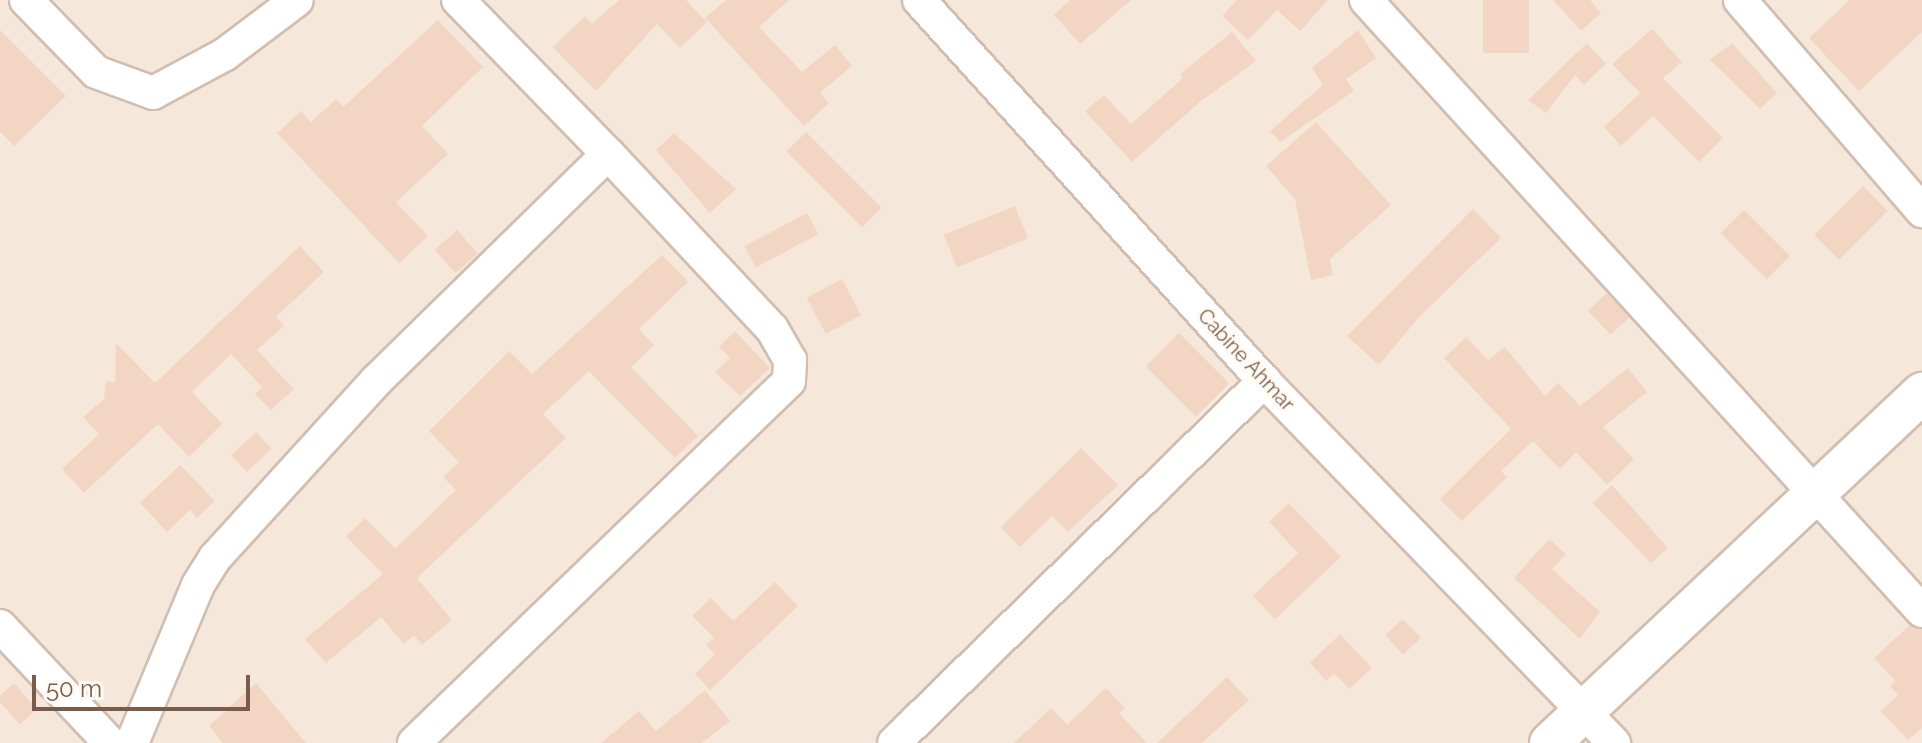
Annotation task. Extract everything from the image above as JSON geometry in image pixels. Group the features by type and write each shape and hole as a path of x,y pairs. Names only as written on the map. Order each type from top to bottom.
{"street":[{"path":"26,0 96,72 153,93 224,55 297,0"},
{"path":"414,743 789,381 790,360 772,329 458,0"},
{"name":"Cabine Ahmar","path":"919,0 1264,381 1614,743"},
{"path":"1366,0 1812,496 1922,611"},
{"path":"1740,0 1922,211"},
{"path":"132,743 198,585 224,548 375,382 608,154"},
{"path":"894,743 1264,381"},
{"path":"1550,743 1922,393"},
{"path":"0,626 110,743"}],"shaded area":[{"path":"0,0 1922,0 1922,743 0,743"}],"building":[{"path":"619,0 686,0 707,22 680,48 657,24 596,91 553,47 585,16 592,24"},
{"path":"726,0 789,0 759,27 802,72 835,45 852,66 820,93 829,103 804,126 705,18"},
{"path":"1070,0 1131,0 1080,44 1054,15"},
{"path":"1237,0 1328,0 1300,31 1277,10 1248,40 1222,16"},
{"path":"1483,0 1529,0 1529,53 1483,53"},
{"path":"1553,0 1590,0 1601,13 1581,31"},
{"path":"1850,0 1922,0 1922,32 1859,91 1809,38"},
{"path":"438,20 483,67 422,126 448,154 396,202 428,236 399,263 277,133 301,111 311,122 336,99 343,107"},
{"path":"1652,29 1682,62 1663,78 1723,138 1699,162 1653,116 1621,146 1604,127 1640,93 1612,64"},
{"path":"0,30 66,96 14,146 0,132"},
{"path":"1358,30 1376,58 1346,79 1354,91 1280,142 1270,131 1323,85 1312,68"},
{"path":"1232,32 1256,61 1201,101 1132,162 1085,111 1104,95 1131,124 1183,78 1180,74"},
{"path":"1587,43 1606,64 1584,85 1575,75 1546,113 1528,100"},
{"path":"1732,43 1777,93 1760,109 1710,60"},
{"path":"1316,122 1391,205 1330,259 1333,275 1311,280 1295,199 1266,166"},
{"path":"806,132 882,208 862,227 786,152"},
{"path":"674,133 736,189 710,213 656,150"},
{"path":"1863,186 1888,211 1839,260 1814,235"},
{"path":"1015,206 1028,238 957,267 944,235"},
{"path":"1473,209 1501,238 1420,316 1379,365 1347,336"},
{"path":"1744,210 1790,256 1767,279 1721,233"},
{"path":"807,213 818,234 756,268 744,246"},
{"path":"457,230 478,253 455,273 435,250"},
{"path":"300,246 324,272 276,317 284,326 257,350 294,389 271,410 255,394 262,387 231,354 192,392 222,424 189,457 158,424 84,493 62,469 99,434 83,417 104,399 106,381 115,382 116,343 155,383"},
{"path":"662,255 688,282 639,329 654,345 631,367 698,436 675,458 589,371 543,414 566,438 417,578 452,620 422,645 414,635 404,644 381,617 326,663 305,639 383,574 346,536 365,518 395,549 456,490 443,477 459,462 429,431 509,351 532,374"},
{"path":"842,279 861,315 826,334 807,298"},
{"path":"1607,293 1630,317 1610,335 1588,311"},
{"path":"735,331 770,368 740,396 715,372 730,358 719,347"},
{"path":"1179,333 1229,383 1196,416 1146,366"},
{"path":"1466,337 1488,360 1505,347 1545,396 1558,383 1580,406 1628,368 1647,392 1603,427 1634,459 1607,485 1576,452 1560,469 1533,441 1501,471 1507,477 1462,521 1440,499 1511,429 1444,358"},
{"path":"256,432 272,449 247,472 231,455"},
{"path":"1081,448 1118,485 1068,532 1052,516 1020,547 1001,527"},
{"path":"180,465 215,501 197,518 190,510 167,532 140,503"},
{"path":"1612,485 1668,548 1651,563 1593,503"},
{"path":"1289,503 1341,557 1275,619 1253,596 1298,553 1269,522"},
{"path":"1549,539 1566,554 1552,569 1600,612 1580,639 1514,578"},
{"path":"775,582 798,606 710,690 695,674 715,654 706,645 714,638 692,616 711,598 733,621"},
{"path":"1403,619 1421,638 1403,654 1385,635"},
{"path":"1910,625 1922,629 1922,728 1908,740 1881,711 1898,695 1890,686 1895,681 1874,658"},
{"path":"1340,634 1372,668 1349,689 1334,673 1326,681 1310,663"},
{"path":"1227,677 1249,700 1202,743 1157,743"},
{"path":"14,683 37,709 20,725 0,702 0,695"},
{"path":"256,683 306,743 223,743 209,726"},
{"path":"1106,688 1125,708 1119,713 1147,743 1014,743 1051,708 1067,725"},
{"path":"705,690 730,721 702,743 601,743 639,711 656,731"}]}
